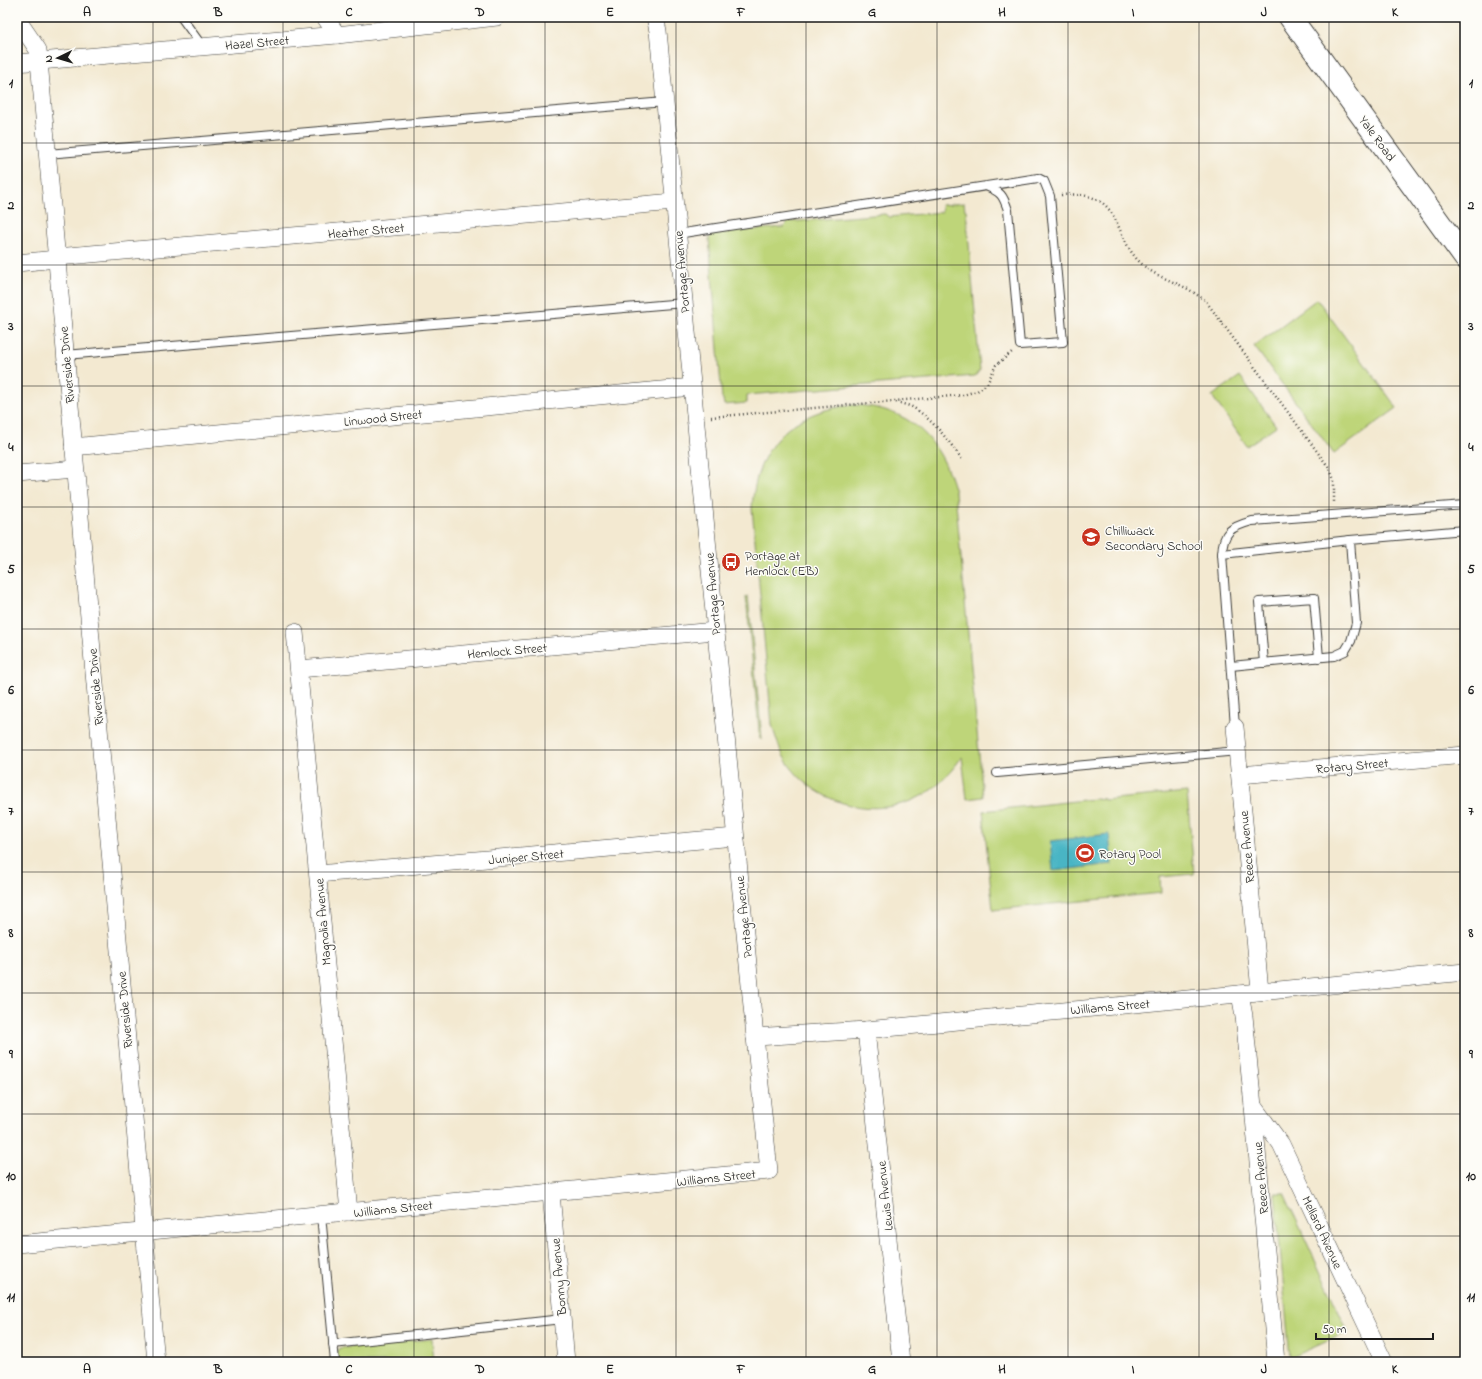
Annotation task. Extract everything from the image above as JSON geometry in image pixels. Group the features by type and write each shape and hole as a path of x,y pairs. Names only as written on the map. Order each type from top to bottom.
{"main road":[{"name":"Yale Road","path":"1290,17 1465,258"}],"street":[{"path":"325,17 337,35"},
{"name":"Hazel Street","path":"17,63 337,35 492,17"},
{"name":"Portage Avenue","path":"655,17 658,31 735,837 769,1172"},
{"name":"Riverside Drive","path":"17,19 38,50 156,1362"},
{"name":"Heather Street","path":"17,263 57,258 674,202"},
{"name":"Linwood Street","path":"73,447 692,387"},
{"path":"17,474 75,469"},
{"name":"Hemlock Street","path":"299,669 716,631"},
{"name":"Magnolia Avenue","path":"295,632 349,1212"},
{"name":"Reece Avenue","path":"1235,727 1260,991"},
{"name":"Rotary Street","path":"1240,774 1465,755"},
{"name":"Juniper Street","path":"318,874 735,837"},
{"name":"Williams Street","path":"755,1037 866,1030 1465,972"},
{"name":"Reece Avenue","path":"1240,994 1244,1016 1253,1106 1276,1362"},
{"name":"Lewis Avenue","path":"866,1030 901,1362"},
{"name":"Mellard Avenue","path":"1253,1106 1281,1144 1384,1362"},
{"name":"Williams Street","path":"17,1244 769,1172"},
{"name":"Bonny Avenue","path":"551,1193 566,1362"}],"lane":[{"path":"181,17 202,46"},
{"path":"47,154 665,102"},
{"path":"677,234 986,186 1038,178 1044,181 1050,196 1062,342 1020,345 1008,210 1003,196 986,186"},
{"path":"65,355 684,303"},
{"path":"1235,727 1222,554 1222,543 1226,533 1240,524 1252,521 1465,505"},
{"path":"1222,554 1350,540 1465,530"},
{"path":"1231,666 1319,658 1334,656 1344,651 1351,641 1356,623 1350,540"},
{"path":"1264,663 1260,602 1314,598 1319,658"},
{"path":"997,773 1238,751"},
{"path":"321,1215 335,1362"},
{"path":"333,1344 562,1319"}],"path":[{"path":"1050,196 1078,194 1093,198 1107,206 1133,254 1143,265 1156,274 1186,287 1205,300 1330,469 1334,480 1335,514"},
{"path":"695,419 963,395 977,390 987,384 996,365 1020,345"},
{"path":"894,401 912,407 929,420 950,442 963,461"}],"green space":[{"path":"964,203 966,210 980,370 975,376 747,395 747,403 724,405 722,399 709,238 713,233 784,227 788,222 885,214 889,217 942,212 941,205"},
{"path":"1317,299 1397,408 1334,454 1254,346"},
{"path":"1240,376 1276,426 1247,446 1212,396"},
{"path":"853,405 873,407 891,412 907,419 920,429 932,442 949,473 955,492 983,797 967,799 962,757 938,785 911,801 893,806 875,808 839,802 822,794 807,784 794,771 780,750 776,738 772,725 752,508 755,486 761,466 769,449 781,435 795,424 812,415 831,409"},
{"path":"748,596 762,739 760,739 746,597"},
{"path":"1187,792 1194,874 1160,877 1161,893 993,910 983,811 1103,798 1104,800"},
{"path":"1275,1193 1284,1193 1348,1332 1290,1358"},
{"path":"432,1339 434,1362 335,1362 335,1354 339,1348"}],"water":[{"path":"1109,834 1112,864 1053,871 1050,841"}],"place":[{"name":"Chilliwack Secondary School","path":"1091,537"},
{"name":"Portage at Hemlock (EB)","path":"731,562"},
{"name":"Rotary Pool","path":"1085,853"}]}
